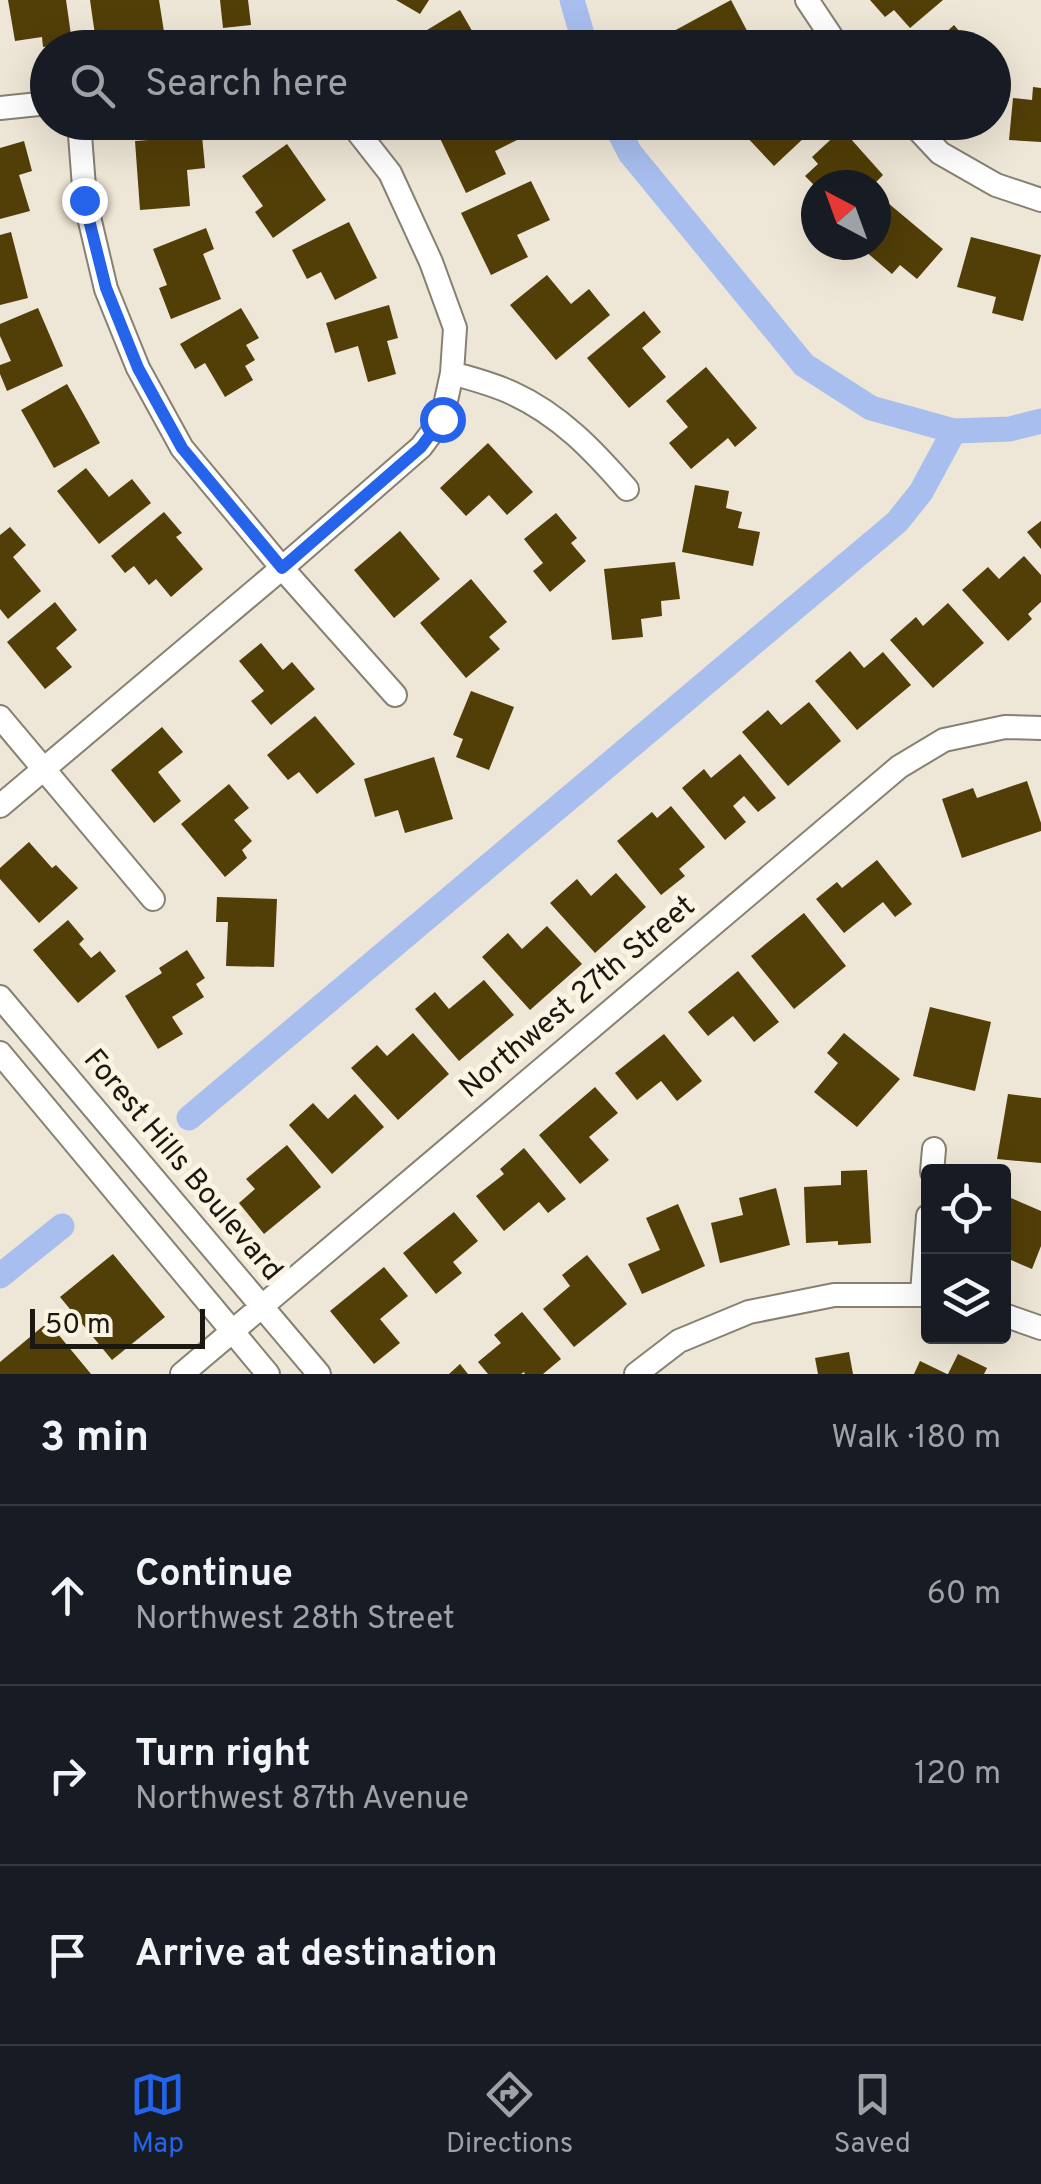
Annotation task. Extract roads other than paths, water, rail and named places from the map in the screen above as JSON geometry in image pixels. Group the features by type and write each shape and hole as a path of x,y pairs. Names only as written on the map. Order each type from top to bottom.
{"street":[{"path":"807,0 827,30"},
{"path":"0,108 30,105"},
{"path":"80,140 84,200 106,288 138,368 182,448 395,695"},
{"path":"0,806 421,447 442,419 452,373 455,328 390,173 364,140"},
{"path":"928,140 940,152 996,186 1041,200"},
{"path":"452,373 510,392 552,414 590,445 628,489"},
{"path":"0,717 152,899"},
{"name":"Northwest 27th Street","path":"182,1374 899,766 944,740 1005,727 1041,728"},
{"name":"Forest Hills Boulevard","path":"0,997 319,1374"},
{"path":"1,1057 268,1374"},
{"path":"636,1374 678,1341 749,1312 834,1295 921,1294"},
{"path":"1011,1317 1041,1328"}],"waterway":[{"path":"572,0 581,30"},
{"path":"623,140 804,365 871,408 954,431 1010,429 1041,421"},
{"path":"189,1118 897,522 921,492 954,431"},
{"path":"0,1276 62,1226"}]}
